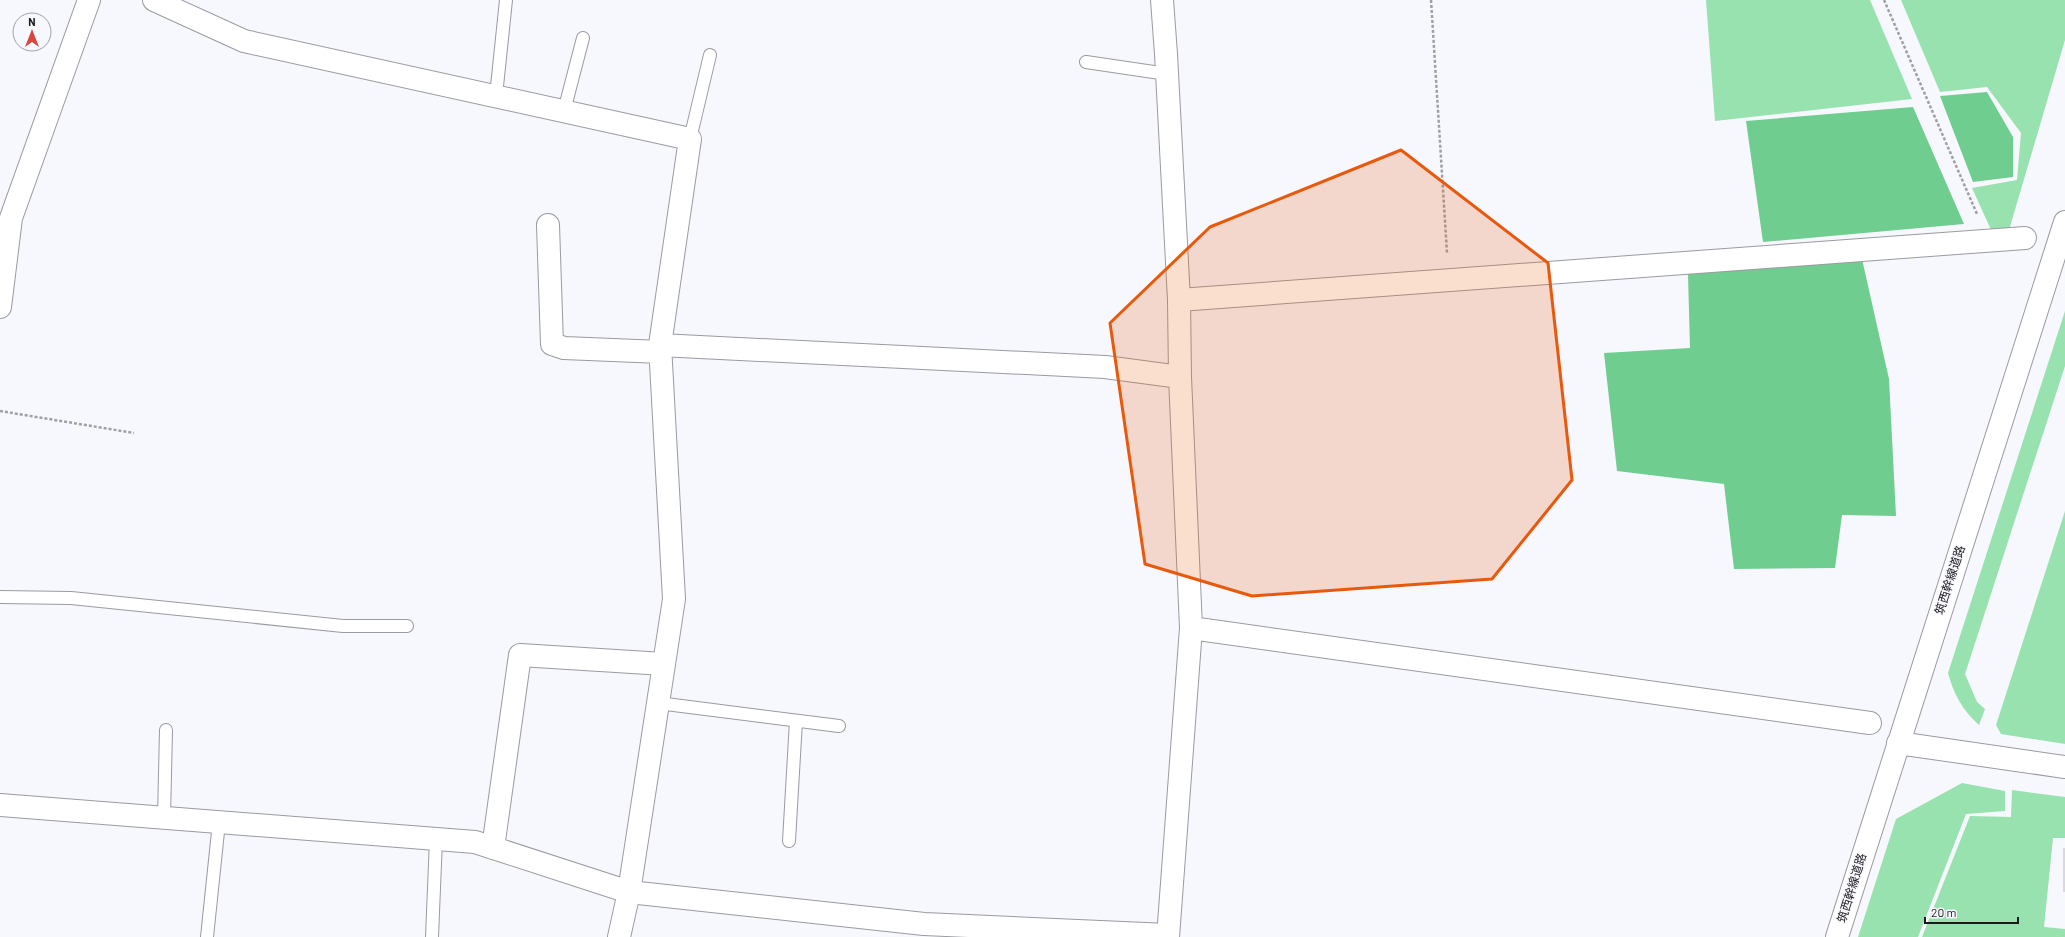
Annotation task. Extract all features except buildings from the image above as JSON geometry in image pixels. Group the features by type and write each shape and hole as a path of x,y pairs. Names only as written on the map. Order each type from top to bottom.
{"street":[{"path":"0,307 11,218 89,0"},
{"path":"154,0 244,41 690,139 660,349 674,599 620,937"},
{"path":"0,805 475,842 628,892 923,930 1168,936 1191,628 1180,377 1179,300 1162,0"},
{"path":"548,225 552,344 564,348 660,349 1105,367 1180,377"},
{"name":"筑西幹線道路","path":"1837,937 1898,743 2063,233"},
{"path":"1179,300 2025,238"},
{"path":"1191,628 1870,723"},
{"path":"493,848 520,655 664,664"},
{"path":"1898,743 2065,767"}],"lane":[{"path":"496,96 506,0"},
{"path":"564,111 583,38"},
{"path":"690,139 710,55"},
{"path":"1086,62 1167,74"},
{"path":"0,597 72,598 343,626 407,626"},
{"path":"658,703 839,726"},
{"path":"789,841 796,721"},
{"path":"164,818 166,730"},
{"path":"207,937 219,822"},
{"path":"432,937 436,839"}],"path":[{"path":"1431,0 1449,280"},
{"path":"1884,0 1988,241"},
{"path":"0,412 134,433"}],"highlighted area":[{"path":"1401,150 1548,263 1572,480 1492,579 1252,596 1145,564 1110,323 1210,227"}],"green space":[{"path":"1706,0 1870,0 1912,99 1715,121"},
{"path":"1901,0 2065,0 2065,40 2009,230 1992,232 1972,188 2017,180 2021,133 1987,87 1940,92"},
{"path":"1987,92 2013,137 2013,177 1973,182 1940,96"},
{"path":"1913,107 1964,224 1763,242 1746,121"},
{"path":"1862,259 1889,379 1896,516 1842,515 1835,568 1734,569 1724,484 1617,471 1604,353 1690,348 1688,274"},
{"path":"2065,311 2065,366 1965,674 1977,702 1985,709 1979,725 1968,714 1959,701 1948,673"},
{"path":"2065,511 2065,744 2001,734 1996,725"},
{"path":"1962,783 2005,791 2005,811 1966,814 1918,937 1858,937 1896,819"},
{"path":"2012,790 2065,797 2065,838 2053,838 2044,927 2065,929 2065,937 1922,937 1970,816 2011,817"}]}
